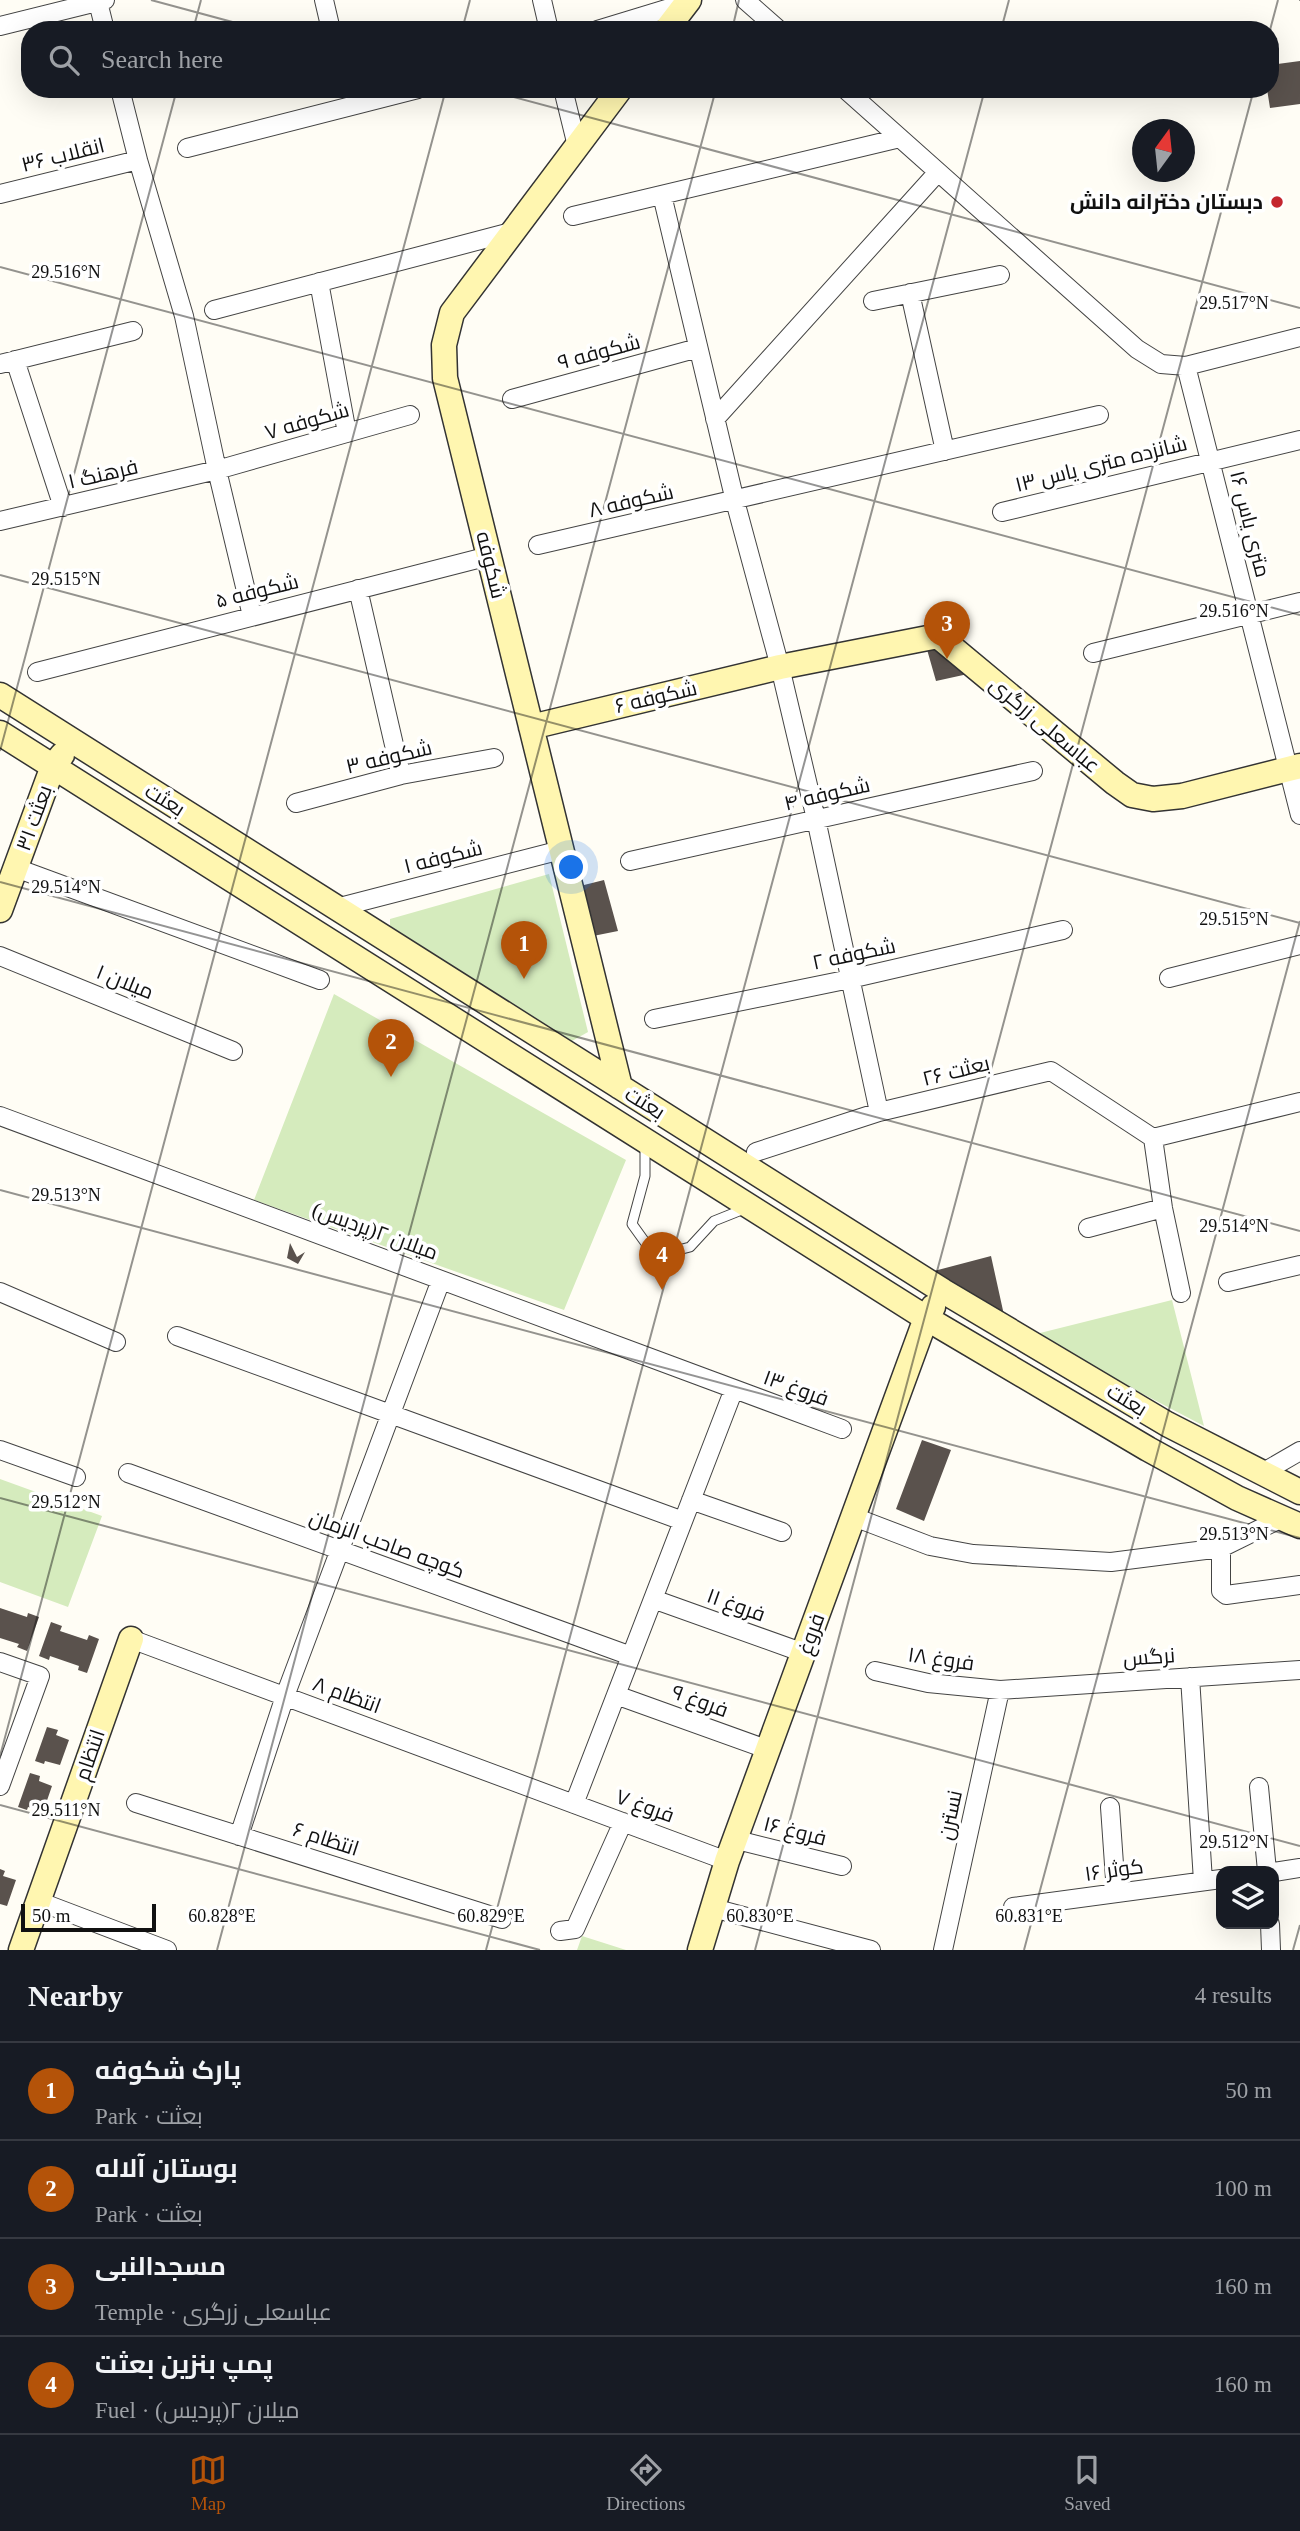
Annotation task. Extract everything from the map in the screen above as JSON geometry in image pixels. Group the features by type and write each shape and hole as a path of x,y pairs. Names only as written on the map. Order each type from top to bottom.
{"street":[{"path":"324,0 329,21"},
{"path":"542,0 547,21"},
{"path":"746,0 769,21"},
{"path":"0,26 102,1 104,21"},
{"path":"626,21 688,2"},
{"path":"673,21 688,2"},
{"path":"122,98 184,316 216,470 252,616"},
{"path":"187,148 348,98"},
{"path":"566,98 577,146"},
{"name":"شکوفه","path":"614,98 452,313 444,345 444,378 620,1087"},
{"path":"855,98 1137,349 1161,364 1186,366 1300,337"},
{"path":"573,216 900,138"},
{"name":"انقلاب ۳۶","path":"0,194 138,160"},
{"path":"715,419 938,172"},
{"path":"662,195 735,501 780,667 816,819 879,1112"},
{"path":"214,310 511,232"},
{"path":"873,301 1000,275"},
{"path":"319,282 347,433"},
{"path":"910,293 945,451"},
{"path":"63,507 7,362 133,331"},
{"name":"شکوفه ۹","path":"512,399 698,348"},
{"name":"۱۶ متری یاس","path":"1186,366 1249,614 1294,767 1300,815"},
{"name":"شکوفه ۷","path":"216,470 410,415"},
{"name":"شکوفه ۸","path":"538,545 1099,415"},
{"name":"شانزده متری یاس ۱۳","path":"1002,512 1300,440"},
{"name":"فرهنگ ۱","path":"0,521 216,470"},
{"name":"شکوفه ۵","path":"37,672 489,556"},
{"path":"358,589 401,775"},
{"path":"1093,653 1300,602"},
{"name":"عباسعلی زرگری","path":"780,667 938,636 1132,795 1153,799 1182,796 1294,767"},
{"name":"شکوفه ۶","path":"531,727 780,667"},
{"name":"بعثت","path":"0,695 943,1291 1167,1424 1300,1492"},
{"name":"بعثت","path":"0,733 926,1318 1148,1449 1237,1498 1291,1522"},
{"name":"بعثت ۳۱","path":"0,910 53,766 73,742"},
{"name":"شکوفه ۳","path":"296,803 401,775 494,758"},
{"name":"شکوفه ۴","path":"630,860 1033,771"},
{"name":"شکوفه ۱","path":"336,908 561,850"},
{"path":"16,867 320,980"},
{"name":"شکوفه ۲","path":"654,1019 850,979 1063,930"},
{"path":"1170,978 1300,945"},
{"name":"میلان ۱","path":"0,956 233,1051"},
{"name":"بعثت ۲۶","path":"756,1152 879,1112 1051,1071 1153,1138"},
{"path":"1181,1293 1163,1208 1153,1138 1300,1102"},
{"name":"میلان ۲(پردیس)","path":"0,1116 734,1389"},
{"path":"1088,1228 1163,1208"},
{"path":"1228,1282 1300,1265"},
{"path":"239,1836 285,1696 441,1280"},
{"name":"فروغ","path":"700,1950 732,1850 926,1318 943,1291"},
{"path":"0,1292 116,1342"},
{"path":"177,1336 683,1521"},
{"path":"574,1804 734,1389"},
{"name":"فروغ ۱۳","path":"734,1389 842,1429"},
{"path":"0,1450 76,1477"},
{"path":"1262,1473 1300,1451"},
{"name":"کوچه صاحب الزمان","path":"128,1473 631,1656"},
{"path":"691,1500 782,1532"},
{"path":"854,1517 930,1546 973,1554 1111,1562 1221,1548 1291,1522"},
{"path":"1221,1548 1221,1591 1226,1595 1300,1585"},
{"name":"فروغ ۱۱","path":"653,1600 804,1653"},
{"name":"انتظام ۸","path":"131,1639 548,1794"},
{"name":"انتظام","path":"21,1950 131,1639"},
{"path":"0,1662 40,1676 0,1786"},
{"name":"نرگس","path":"1000,1690 1300,1670"},
{"name":"فروغ ۱۸","path":"875,1671 928,1683 1000,1690"},
{"path":"1190,1677 1212,1880"},
{"name":"نسترن","path":"943,1950 1000,1690"},
{"name":"فروغ ۹","path":"616,1695 769,1750"},
{"path":"1259,1787 1267,1866"},
{"name":"فروغ ۷","path":"548,1794 623,1822 732,1850"},
{"name":"انتظام ۶","path":"136,1803 502,1919"},
{"path":"1110,1807 1116,1893"},
{"path":"560,1931 575,1929 623,1822"},
{"name":"فروغ ۱۶","path":"732,1850 842,1866"},
{"path":"1279,1870 1300,1868"},
{"name":"کوثر ۱۶","path":"1013,1907 1212,1880"},
{"path":"38,1901 167,1950"},
{"path":"713,1908 871,1950"},
{"path":"1270,1929 1271,1950"}],"lane":[{"path":"645,1140 645,1175 632,1224 655,1256 690,1247 714,1221 749,1206"}],"green space":[{"path":"549,874 588,1032 572,1041 390,926 390,919"},
{"path":"334,994 626,1160 564,1310 254,1200"},
{"path":"1172,1300 1204,1426 1040,1340 1036,1334"},
{"path":"0,1479 102,1516 68,1607 0,1582"},
{"path":"582,1936 626,1950 577,1950"}],"building":[{"path":"1300,61 1300,104 1270,108 1268,98 1279,98 1279,64"},
{"path":"945,642 977,672 936,681 926,646"},
{"path":"604,880 618,931 593,936 580,886"},
{"path":"290,1243 297,1257 305,1252 298,1264 287,1258"},
{"path":"991,1256 1004,1315 934,1271"},
{"path":"922,1440 951,1450 924,1521 896,1509"},
{"path":"0,1608 27,1617 28,1613 39,1617 27,1651 17,1647 19,1644 0,1638"},
{"path":"51,1622 62,1626 60,1631 87,1640 89,1635 99,1639 87,1673 78,1670 79,1666 50,1656 49,1660 39,1656"},
{"path":"47,1727 58,1730 56,1735 69,1740 60,1765 35,1761"},
{"path":"30,1773 40,1776 39,1781 52,1786 43,1812 18,1807"},
{"path":"0,1869 5,1871 3,1876 16,1880 7,1906 0,1904"}],"place":[{"name":"دبستان دخترانه دانش","path":"1277,202"},
{"name":"مسجدالنبی","path":"947,659"},
{"name":"پارک شکوفه","path":"524,979"},
{"name":"بوستان آلاله","path":"391,1077"},
{"name":"پمپ بنزین بعثت","path":"662,1290"}]}
